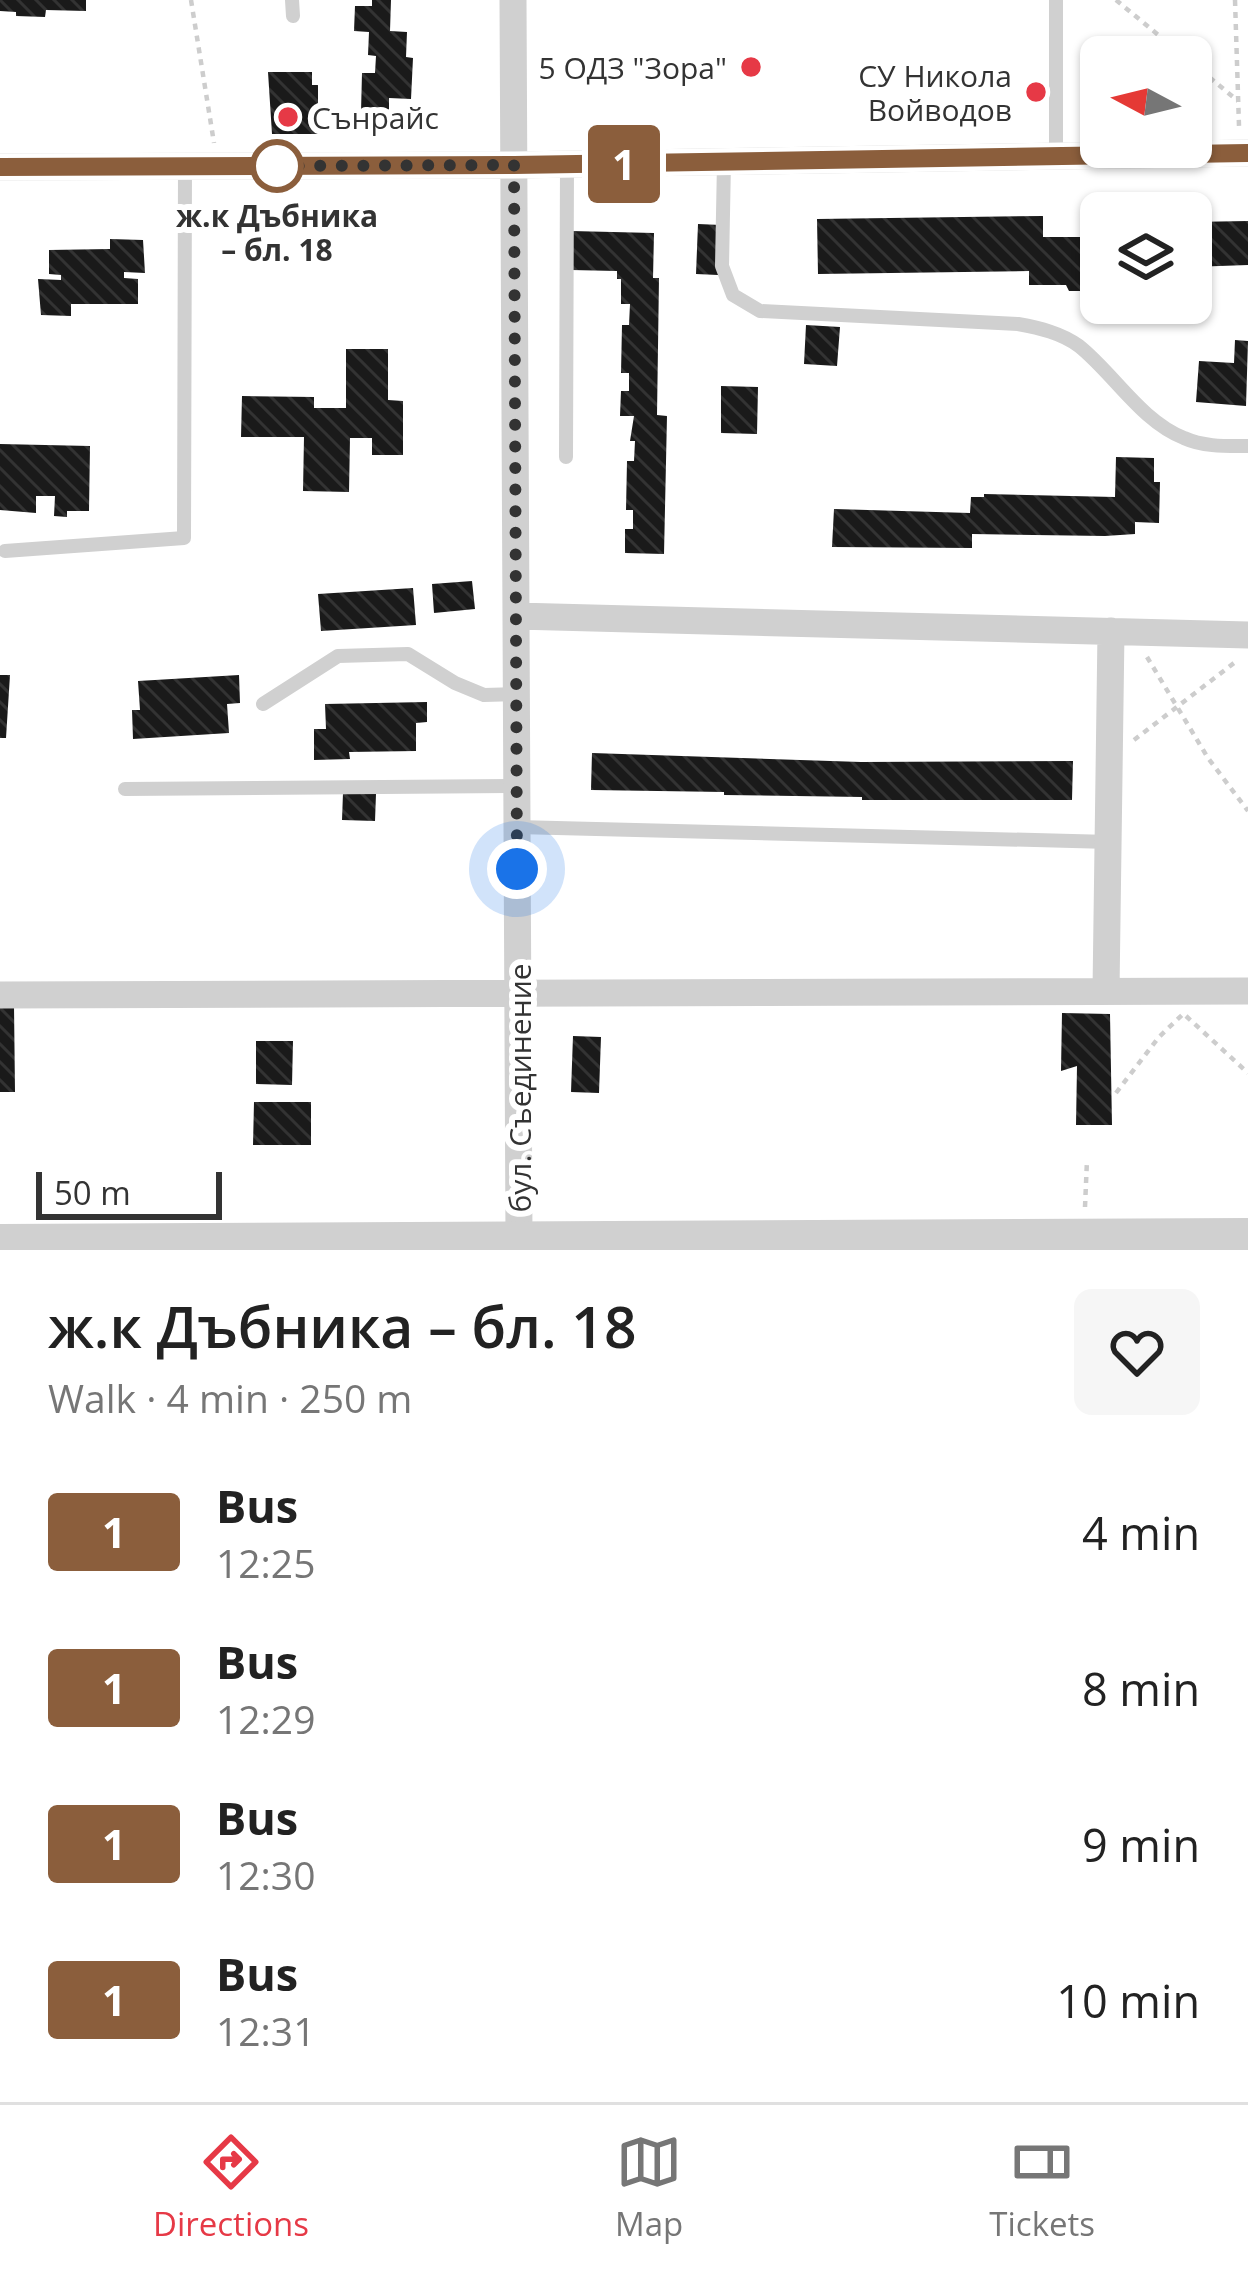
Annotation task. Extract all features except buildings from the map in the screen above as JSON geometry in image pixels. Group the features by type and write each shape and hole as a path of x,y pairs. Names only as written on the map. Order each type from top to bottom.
{"street":[{"name":"бул. Съединение","path":"513,0 519,1240"},
{"path":"0,167 514,165 1244,153"},
{"path":"516,616 1248,635"},
{"path":"1106,992 1110,758 1121,631"},
{"path":"0,995 1248,991"},
{"path":"0,1242 735,1244 1248,1236"}],"lane":[{"path":"1056,0 1056,156"},
{"path":"724,162 722,266 733,295 760,311 1018,324 1050,330 1077,345 1153,418 1181,438 1209,445 1248,446"},
{"path":"566,457 567,164"},
{"path":"5,551 184,538 185,166"},
{"path":"263,704 338,656 408,654 455,683 484,694 517,694"},
{"path":"125,789 517,786"},
{"path":"517,827 1110,842"}],"path":[{"path":"191,0 217,166"},
{"path":"1117,0 1160,36"},
{"path":"1235,0 1244,153"},
{"path":"1212,79 1238,100"},
{"path":"1121,631 1248,811"},
{"path":"1110,758 1248,652"},
{"path":"1160,991 1248,1073"},
{"path":"1116,1093 1183,1013 1208,991"},
{"path":"1085,1237 1087,1160"}],"bus line":[{"name":"1","path":"0,167 514,165 1248,153"}],"place":[{"name":"5 ОДЗ \"Зора\"","path":"751,67"},
{"name":"СУ Никола Войводов","path":"1036,92"},
{"name":"Сънрайс","path":"288,117"},
{"name":"ж.к Дъбника – бл. 18","path":"277,166"}],"route":[{"path":"277,166 514,165 517,869"}]}
